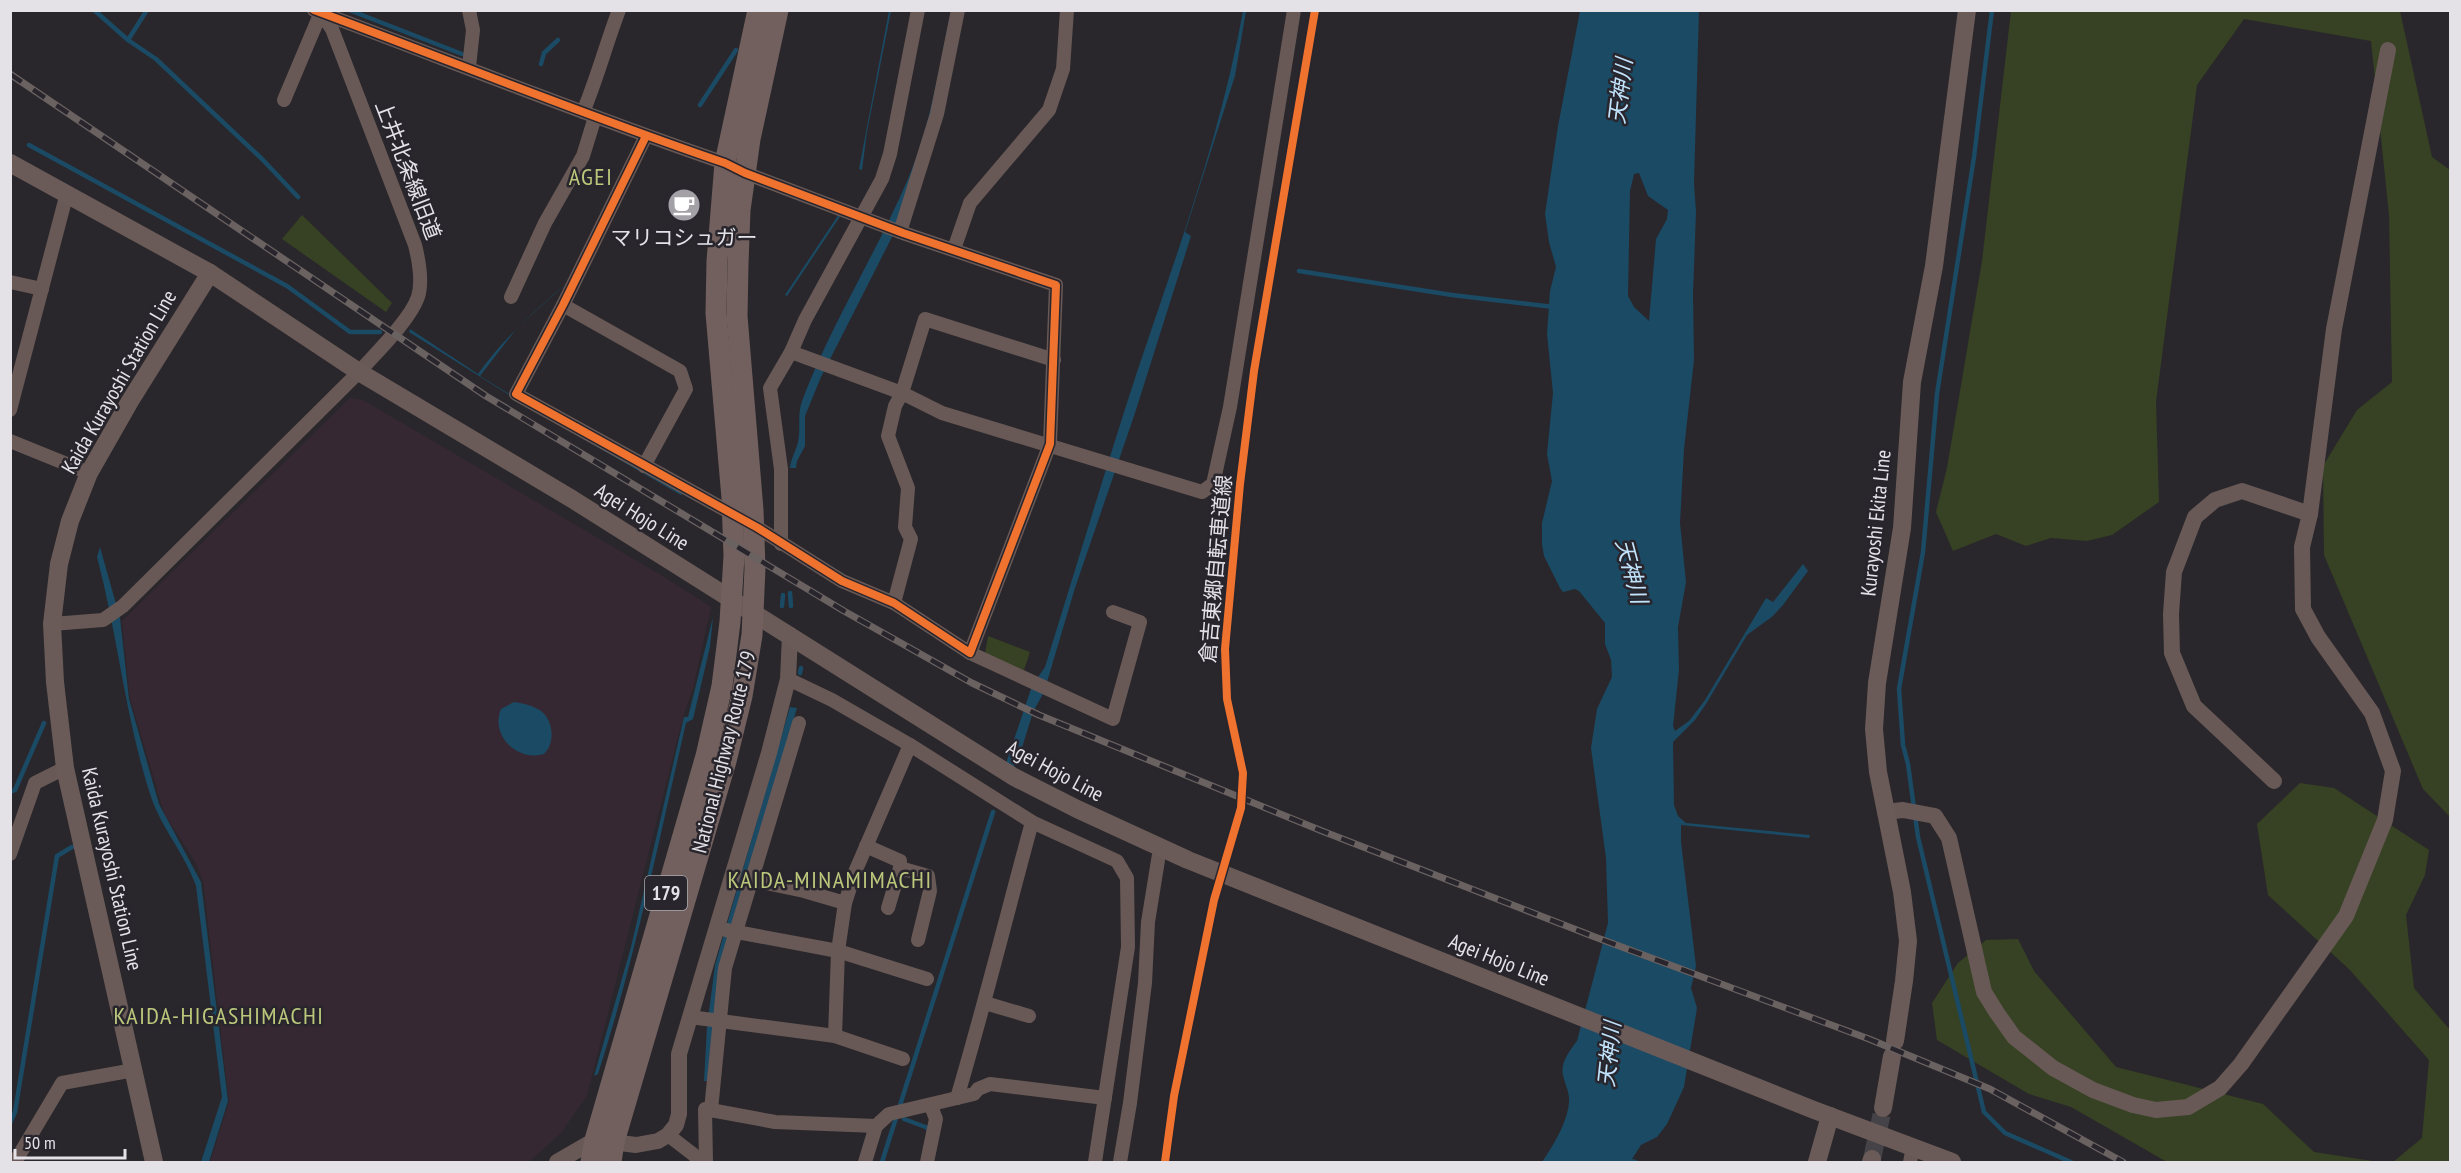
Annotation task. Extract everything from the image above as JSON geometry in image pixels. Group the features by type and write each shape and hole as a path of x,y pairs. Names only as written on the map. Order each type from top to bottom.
{"highway":[{"name":"National Highway Route 179","path":"607,1148 722,686 730,622 734,556 732,498 716,313 717,261 725,163 758,10"},
{"name":"National Highway Route 179","path":"591,1162 607,1148 726,761 742,696 752,635 755,568 753,510 737,316 740,210 750,139 778,10"}],"main road":[{"name":"Kurayoshi Ekita Line","path":"1883,1108 1908,941 1902,892 1878,772 1874,729 1877,683 1902,528 1912,382 1934,266 1966,10"},
{"path":"10,164 67,193 210,273"},
{"name":"Agei Hojo Line","path":"210,273 359,372 562,493 1014,777 1188,860 1822,1113 1912,1155 1952,1162"},
{"name":"Kaida Kurayoshi Station Line","path":"154,1162 65,768 55,682 52,624 59,564 70,521 89,473 130,401 210,273"},
{"path":"1817,1162 1822,1113"}],"street":[{"path":"469,10 473,30 469,67"},
{"path":"511,297 544,223 583,156 599,64 619,10"},
{"path":"781,544 781,469 770,388 882,179 890,154 918,10"},
{"path":"900,232 937,114 958,10"},
{"path":"954,249 970,203 1049,110 1063,69 1067,10"},
{"path":"791,352 902,393 942,413 1202,492 1213,484 1230,408 1293,10"},
{"path":"284,100 319,11 645,136 725,163 745,173 862,218 1056,285 1050,444 970,653"},
{"name":"上井北条線旧道","path":"52,624 103,620 123,606 359,372 393,333 418,297 420,266 415,245 332,29 319,11"},
{"path":"1885,812 1903,810 1935,816 1949,838 1984,992 2014,1037 2054,1068 2093,1090 2133,1106 2156,1110 2188,1107 2220,1088 2241,1064 2346,916 2385,820 2393,771 2372,713 2318,637 2303,609 2302,547 2310,514 2334,329 2388,50"},
{"path":"645,136 563,305 516,394 758,528 842,581 894,603 970,653 1046,686 1113,719 1140,622 1113,612"},
{"path":"10,410 67,193"},
{"path":"10,282 42,289"},
{"path":"563,305 680,371 686,389 644,466"},
{"path":"894,603 911,539 905,527 908,488 888,436 895,406 902,393 925,318 1054,360"},
{"path":"10,441 89,473"},
{"path":"2274,781 2194,706 2172,653 2171,614 2174,572 2195,517 2214,500 2242,491 2310,514"},
{"path":"557,1162 607,1148 658,1141 668,1135 676,1125 679,1114 679,1054 769,753 788,679 790,635"},
{"path":"788,679 832,700 1032,822 1117,861 1127,878 1128,947 1095,1162"},
{"path":"711,1110 725,968 799,723"},
{"path":"835,1036 838,951 844,903 866,846 910,746"},
{"path":"10,854 35,783 65,768"},
{"path":"957,1098 985,1003 1032,822"},
{"path":"866,846 900,861 888,908"},
{"path":"1120,1162 1145,983 1148,922 1160,848"},
{"path":"900,868 928,876 930,891 918,939"},
{"path":"752,880 804,891 844,903"},
{"path":"716,927 838,951 927,979"},
{"path":"985,1003 1029,1017"},
{"path":"690,1017 835,1036 903,1059"},
{"path":"15,1162 62,1083 134,1070"},
{"path":"865,1162 876,1126 889,1114 931,1106 974,1094 978,1089 990,1084 1105,1098"},
{"path":"927,1162 936,1119 931,1106"},
{"path":"706,1162 705,1108 775,1122 876,1126"},
{"path":"668,1135 700,1162"}],"shaded area":[{"path":"350,398 363,400 666,578 711,607 693,688 683,717 586,1097 561,1133 529,1162 210,1162 229,1102 203,881 194,860 165,815 161,803 130,698 122,621"}],"green space":[{"path":"2011,11 2400,11 2432,157 2450,170 2450,817 2423,789 2324,555 2323,466 2357,410 2392,382 2389,215 2371,41 2244,19 2197,85 2156,402 2159,502 2112,535 2087,541 2051,538 2026,546 1996,534 1953,551 1936,512 1947,468 1982,261"},
{"path":"302,215 392,303 386,312 282,239"},
{"path":"988,636 1030,652 1024,670 985,654"},
{"path":"2300,783 2334,788 2429,850 2425,875 2406,915 2414,988 2450,1030 2450,1162 2393,1162 2422,1138 2429,1060 2350,970 2268,895 2257,824"},
{"path":"2018,939 2034,971 2116,1067 2263,1104 2314,1152 2379,1162 2167,1162 2071,1107 2029,1094 1937,1040 1932,1003 1958,963 1986,940"}],"water":[{"path":"889,11 891,11 867,132 862,170 859,169"},
{"path":"951,11 933,112 893,235 821,377 805,416 805,446 796,468 790,468 798,442 802,401 826,344 882,234 916,159 934,96"},
{"path":"1243,11 1246,11 1235,76 1185,232 1191,236 1135,413 1075,588 1044,692 1033,712 1014,767 1006,763 1032,686 1045,667 1125,409 1197,193 1223,103"},
{"name":"天神川","path":"1580,11 1699,11 1694,183 1696,212 1693,294 1694,360 1684,449 1680,523 1686,582 1678,627 1679,670 1673,726 1675,731 1689,721 1705,700 1766,598 1773,602 1803,564 1808,571 1773,616 1747,635 1695,720 1673,742 1674,805 1678,816 1686,823 1810,835 1809,838 1681,825 1696,966 1691,988 1697,1008 1684,1087 1667,1124 1657,1137 1641,1145 1632,1159 1637,1160 1636,1162 1542,1162 1559,1134 1568,1111 1569,1095 1562,1070 1566,1057 1577,1041 1608,923 1606,858 1591,748 1597,709 1612,677 1611,660 1605,644 1605,623 1579,591 1575,589 1563,592 1544,556 1542,544 1542,523 1552,481 1547,454 1553,393 1547,334 1550,291 1556,267 1545,214 1558,126","holes":["1639,173 1648,196 1668,210 1667,219 1656,239 1649,321 1634,307 1628,296 1630,191 1634,174"]},
{"path":"839,214 841,215 787,296 785,295"},
{"path":"410,329 478,374 516,330 480,376 543,415 683,493 681,495 536,412 409,332"},
{"path":"100,547 120,618 129,699 159,804 201,882 228,1101 209,1162 201,1162 222,1097 196,886 156,809 142,767 97,557"},
{"path":"713,617 710,647 693,719 686,723 635,943 598,1074 594,1076 631,947 684,717 688,717"},
{"path":"514,702 538,709 545,715 552,732 548,750 544,754 524,754 508,744 503,737 499,728 501,709"},
{"path":"790,707 797,708 753,855 709,1081 704,1081 707,1027 715,965"}],"waterway":[{"path":"94,10 128,40 156,59 262,159 298,197"},
{"path":"128,40 147,10"},
{"path":"349,10 462,54"},
{"path":"1992,10 1974,157 1937,394 1923,552 1899,689 1903,745 1908,764 1918,837 1984,1112 2005,1133 2071,1162"},
{"path":"541,64 544,53 558,40"},
{"path":"700,105 736,50"},
{"path":"29,145 287,286 350,332 380,332"},
{"path":"1299,271 1452,295 1554,307"},
{"path":"790,593 791,606"},
{"path":"782,606 783,595"},
{"path":"800,673 801,668"},
{"path":"10,792 15,790 44,723"},
{"path":"882,1162 993,812"},
{"path":"10,1123 15,1112 57,856 72,847"},
{"path":"904,1119 928,1128 928,1130"}],"tunnel":[{"path":"1872,1159 1883,1108"}],"railway":[{"path":"10,74 486,396 844,611 972,683 1039,715 1322,831 1595,937 1869,1039 1990,1089 2123,1162"}],"cycle path":[{"path":"314,10 725,163 745,173 903,233 1056,285 1050,444 970,653 894,603 842,581 758,528 516,394 563,305 646,136"},
{"name":"倉吉東郷自転車道線","path":"1165,1162 1174,1096 1214,900 1241,808 1243,773 1227,699 1225,649 1240,484 1254,371 1315,10"}],"place":[{"name":"マリコシュガー","path":"684,205"}],"district":[{"name":"AGEI","path":"591,177"},
{"name":"KAIDA-MINAMIMACHI","path":"830,880"},
{"name":"KAIDA-HIGASHIMACHI","path":"219,1016"}]}
